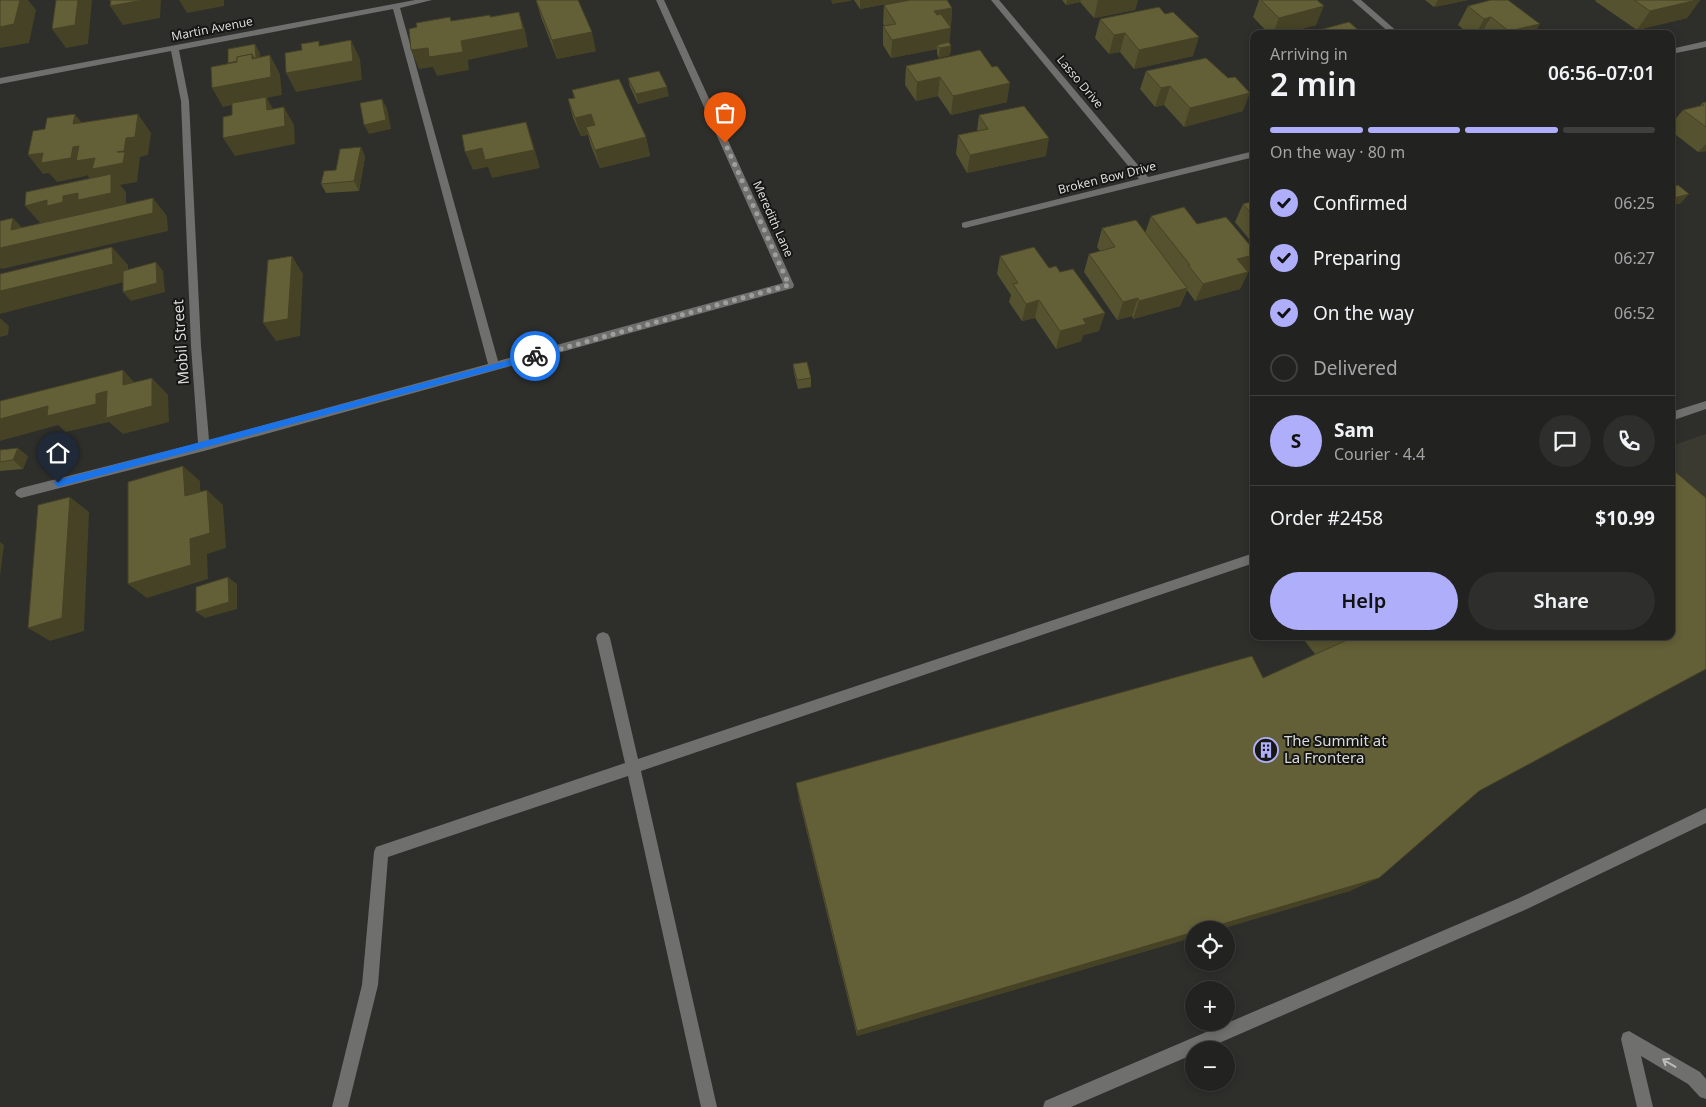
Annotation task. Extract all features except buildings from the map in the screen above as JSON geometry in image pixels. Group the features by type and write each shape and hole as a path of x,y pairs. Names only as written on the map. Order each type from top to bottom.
{"street":[{"name":"Martin Avenue","path":"0,81 428,0"},
{"name":"Meredith Lane","path":"494,367 789,285 660,0"},
{"name":"Lasso Drive","path":"995,0 1146,181"},
{"path":"1356,0 1391,30"},
{"path":"21,493 204,446 494,367 396,6"},
{"path":"1675,51 1706,44"},
{"name":"Mobil Street","path":"175,49 185,101 196,346 204,446"},
{"name":"Broken Bow Drive","path":"965,225 1250,155"},
{"path":"1675,416 1706,405"},
{"path":"340,1107 370,985 381,852 1250,559"},
{"path":"603,638 634,767 709,1107"},
{"path":"1051,1107 1522,904 1706,815"},
{"path":"1645,1107 1629,1039 1694,1078 1706,1091"}],"shaded area":[{"path":"1706,434 1706,551 1675,523 1675,445"}],"way so far":[{"path":"535,356 789,285 725,143"}],"place":[{"name":"The Summit at La Frontera","path":"1266,750"}],"route":[{"path":"58,483 204,446 535,356"}]}
